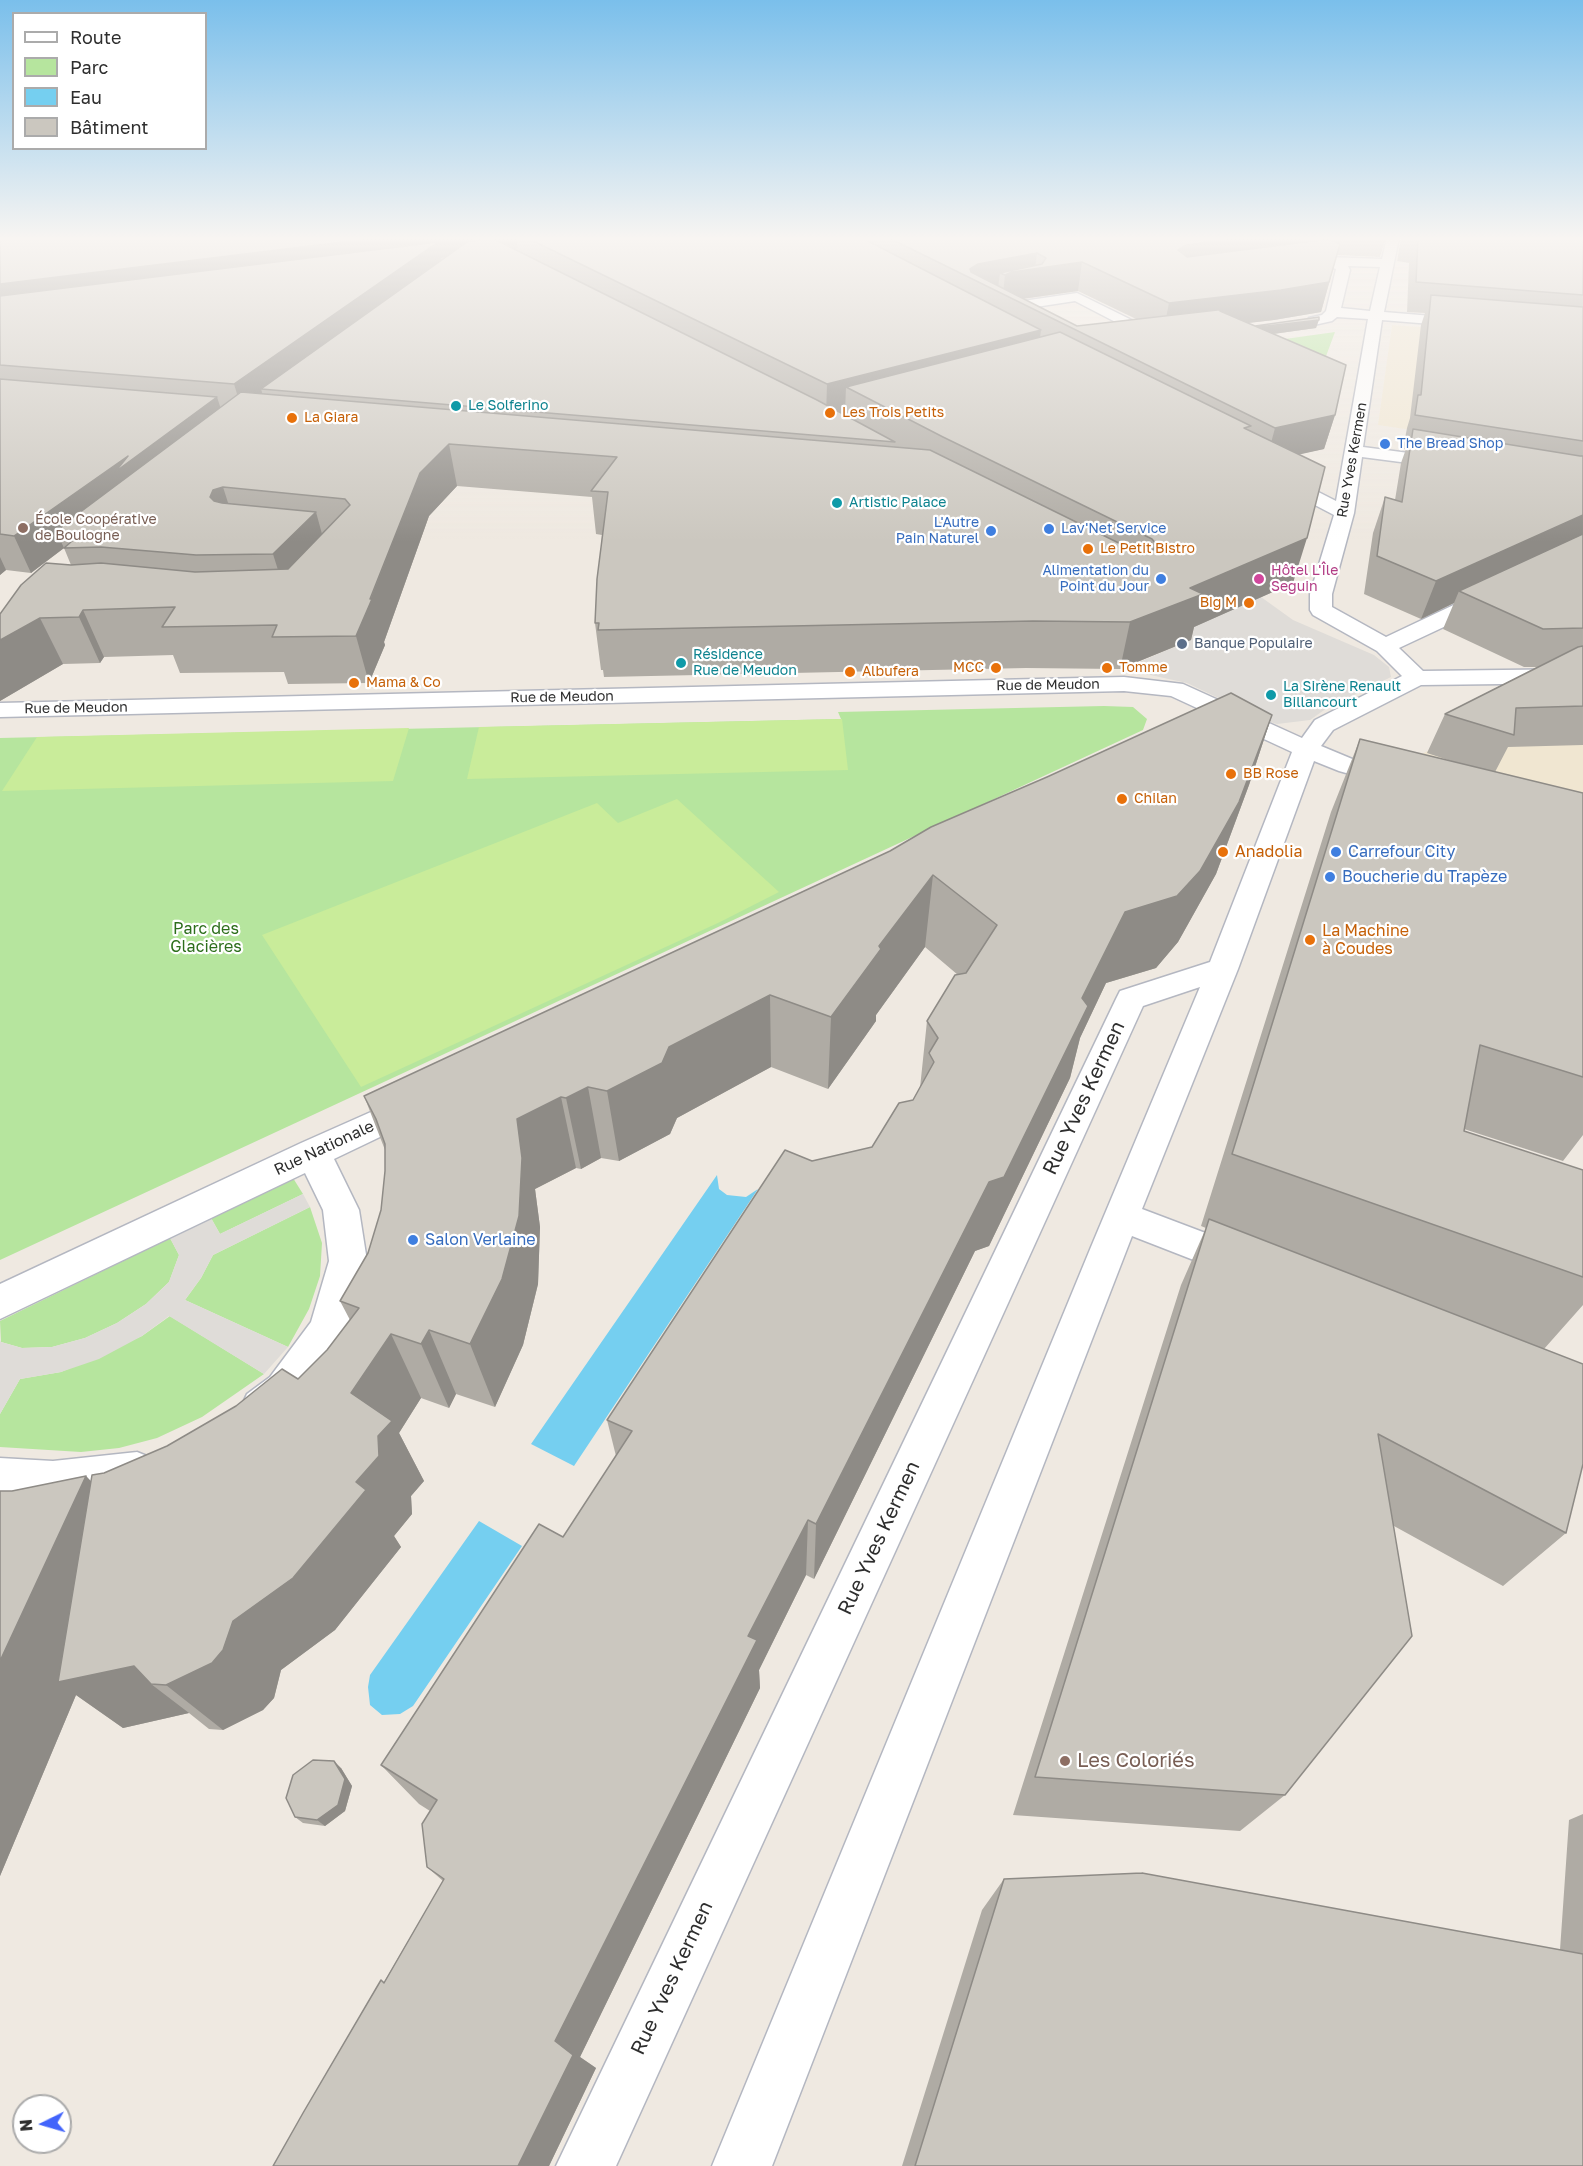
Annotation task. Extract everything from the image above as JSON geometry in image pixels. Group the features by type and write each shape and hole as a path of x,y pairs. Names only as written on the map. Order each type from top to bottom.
{"street":[{"path":"1140,343 1166,340 1164,339"},
{"name":"Rue Yves Kermen","path":"1371,339 1357,397 1354,451 1344,513 1321,594 1321,610 1385,646"},
{"path":"1354,451 1462,465"},
{"path":"1261,470 1344,513"},
{"path":"1417,678 1385,646 1510,586"},
{"path":"742,2166 1223,969 1305,749 1324,725 1417,678 1583,676"},
{"name":"Rue de Meudon","path":"0,710 1124,684 1175,689 1233,713 1305,749 1359,770 1414,784"},
{"path":"1205,727 1233,713"},
{"name":"Rue Yves Kermen","path":"586,2166 1131,999 1223,969"},
{"name":"Rue Nationale","path":"0,1302 443,1092"},
{"path":"233,1427 284,1389 328,1330 338,1296 348,1261 341,1210 313,1153"},
{"path":"1122,1217 1275,1276"},
{"path":"0,1478 53,1481 144,1471 174,1457"}],"shaded area":[{"path":"1390,339 1495,339 1583,455 1378,425"},
{"path":"1150,582 1261,597 1293,620 1374,655 1389,667 1391,677 1327,708 1310,720 1277,724 1187,683 1123,669 1190,640"},
{"path":"1583,693 1583,805 1422,754 1534,694"},
{"path":"303,1194 310,1207 213,1255 201,1278 185,1300 288,1347 264,1374 169,1316 142,1336 99,1359 61,1372 20,1379 0,1414 0,1340 22,1348 52,1347 85,1338 117,1323 146,1304 169,1282 179,1255 170,1238 211,1218 220,1234"}],"green space":[{"path":"1284,339 1332,339 1319,375 1249,344"},
{"name":"Parc des Glacières","path":"1133,707 1147,719 1143,730 0,1260 0,738 841,719 838,712"},
{"path":"842,719 848,770 467,779 479,727"},
{"path":"409,728 393,781 2,791 37,737"},
{"path":"677,799 779,892 720,922 361,1087 262,935 597,803 618,823"},
{"path":"293,1178 303,1194 220,1234 211,1218"},
{"path":"310,1207 322,1243 320,1276 309,1309 288,1347 185,1300 201,1278 213,1255"},
{"path":"170,1238 179,1255 169,1282 146,1304 117,1323 85,1338 52,1347 22,1348 1,1342 0,1321"},
{"path":"170,1316 264,1374 202,1417 157,1438 119,1448 81,1452 0,1447 0,1414 20,1379 61,1372 142,1336"}],"water":[{"path":"717,1175 719,1189 727,1195 746,1197 758,1189 574,1466 531,1444"},
{"path":"479,1521 522,1546 413,1706 400,1714 382,1715 370,1705 368,1687 370,1675"}],"building":[{"path":"0,339 299,339 234,384 0,365"},
{"path":"331,339 695,339 895,442 261,389"},
{"path":"735,339 1005,339 827,384"},
{"path":"1032,339 1074,339 1251,426 1244,428 1325,467 1307,538 1190,588 1203,594 1130,622 1033,621 598,630 599,623 595,623 597,579 608,492 591,491 617,457 449,444 420,473 356,636 272,637 277,625 162,627 175,607 83,610 79,617 40,618 0,640 0,614 21,585 46,563 71,565 101,563 195,572 288,569 350,505 345,499 223,487 213,490 210,497 222,503 316,512 273,554 196,555 101,547 64,548 79,535 57,533 63,525 241,392 930,450 1135,551 1143,553 1152,551 1157,545 1152,539 846,387"},
{"path":"1094,339 1286,339 1346,365 1335,415 1275,428"},
{"path":"1427,339 1583,339 1583,441 1415,415 1418,395 1421,395"},
{"path":"0,379 217,397 115,472 128,456 14,536 0,534"},
{"path":"1413,429 1583,456 1583,515 1436,581 1377,556 1385,497 1402,502"},
{"path":"1583,534 1583,628 1543,629 1459,591"},
{"path":"1583,646 1583,706 1516,708 1514,735 1445,714 1578,647"},
{"path":"1231,693 1272,715 1239,802 1200,871 1177,896 1125,912 1082,998 1088,1006 1004,1177 989,1182 816,1524 808,1520 748,1636 757,1640 555,2041 573,2055 518,2166 273,2166 381,1980 384,1983 444,1879 427,1867 422,1824 437,1800 381,1765 539,1524 563,1537 632,1431 607,1420 785,1150 812,1161 872,1147 899,1103 913,1100 934,1062 929,1053 938,1038 927,1021 955,975 966,973 997,925 933,875 879,946 881,949 831,1017 770,995 669,1047 662,1063 607,1091 588,1087 566,1098 561,1097 517,1119 522,1158 519,1216 502,1279 470,1344 429,1330 421,1344 391,1334 351,1393 392,1421 378,1436 379,1456 356,1482 366,1490 293,1578 233,1621 223,1650 212,1663 166,1685 151,1684 134,1666 58,1682 92,1475 104,1473 167,1446 236,1406 282,1369 298,1379 327,1350 359,1308 340,1301 368,1253 381,1210 385,1171 385,1144 364,1096 890,851 931,827"},
{"path":"1360,739 1583,793 1583,1077 1480,1045 1464,1131 1583,1170 1583,1277 1232,1154"},
{"path":"1209,1219 1583,1364 1583,1464 1566,1533 1378,1434 1412,1636 1285,1795 1035,1777"},
{"path":"86,1476 0,1661 0,1491 12,1491"},
{"path":"313,1760 334,1761 345,1779 338,1805 317,1820 295,1817 286,1798 293,1775"},
{"path":"1142,1873 1583,1954 1583,2166 915,2166 1004,1879"}],"place":[{"name":"Le Solferino","path":"456,406"},
{"name":"Les Trois Petits","path":"830,413"},
{"name":"La Giara","path":"292,418"},
{"name":"The Bread Shop","path":"1385,444"},
{"name":"Artistic Palace","path":"837,503"},
{"name":"École Coopérative de Boulogne","path":"23,528"},
{"name":"Lav'Net Service","path":"1049,529"},
{"name":"L'Autre Pain Naturel","path":"991,531"},
{"name":"Le Petit Bistro","path":"1088,549"},
{"name":"Alimentation du Point du Jour","path":"1161,579"},
{"name":"Hôtel L'Île Seguin","path":"1259,579"},
{"name":"Big M","path":"1249,603"},
{"name":"Banque Populaire","path":"1182,644"},
{"name":"Résidence Rue de Meudon","path":"681,663"},
{"name":"MCC","path":"996,668"},
{"name":"Tomme","path":"1107,668"},
{"name":"Albufera","path":"850,672"},
{"name":"Mama & Co","path":"354,683"},
{"name":"La Sirène Renault Billancourt","path":"1271,695"},
{"name":"BB Rose","path":"1231,774"},
{"name":"Chilan","path":"1122,799"},
{"name":"Anadolia","path":"1223,852"},
{"name":"Carrefour City","path":"1336,852"},
{"name":"Boucherie du Trapèze","path":"1330,877"},
{"name":"La Machine à Coudes","path":"1310,940"},
{"name":"Salon Verlaine","path":"413,1240"},
{"name":"Les Coloriés","path":"1065,1761"}]}
